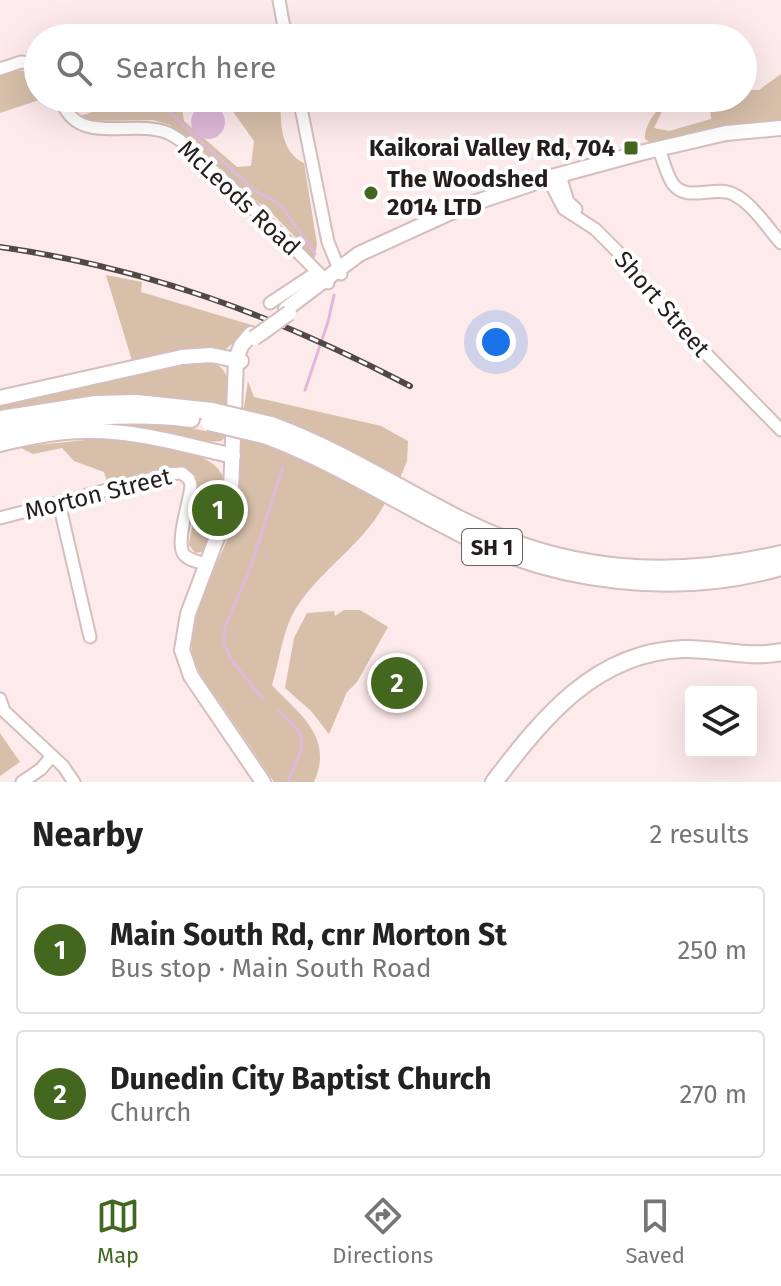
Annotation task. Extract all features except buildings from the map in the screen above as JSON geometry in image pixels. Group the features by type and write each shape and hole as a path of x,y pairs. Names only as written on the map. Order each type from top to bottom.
{"highway":[{"name":"SH 1","path":"0,419 96,404 136,403 210,416 333,449 465,522 514,543 557,556 620,567 675,570 712,568 781,554"},
{"name":"SH 1","path":"0,431 43,422 110,415 210,416"},
{"name":"SH 1","path":"269,431 463,535 545,566 609,579 673,582 721,579 781,567"},
{"path":"494,782 557,705 610,667 647,654 680,649 762,655 781,652"}],"main road":[{"path":"263,782 191,676 182,650 184,629 231,491 241,346 359,254 462,207 726,133 781,128"},
{"path":"660,153 724,141 781,135"},
{"path":"0,398 182,357 211,355 238,363"},
{"path":"0,444 54,433 104,431 233,456"}],"street":[{"path":"279,0 283,24"},
{"path":"0,69 24,62"},
{"name":"McLeods Road","path":"69,112 75,121 87,127 148,128 174,137 330,276"},
{"path":"270,303 330,276 328,242 302,112"},
{"path":"660,153 673,184 680,190 734,194 781,243"},
{"name":"Short Street","path":"555,180 568,202 620,254 701,350 781,430"},
{"name":"Morton Street","path":"0,518 182,473 191,485 182,539 183,553 207,564"},
{"path":"59,503 90,637"},
{"path":"0,699 4,711 12,720 63,766 74,782"},
{"path":"22,782 41,769 52,756"}],"shaded area":[{"path":"13,70 24,71 24,105 0,113 0,76"},
{"path":"781,74 781,123 728,125 652,144 645,139 647,128 657,112 662,112 654,128 669,131 711,119 710,112 757,112 759,90"},
{"path":"92,112 183,112 184,121 237,167 251,166 254,141 234,112 282,112 286,144 304,163 317,244 314,261 269,210 170,125 153,120 88,121 80,116"},
{"path":"195,112 221,112 225,122 220,134 208,139 196,134 191,122"},
{"path":"106,275 142,282 141,292 255,326 223,351 133,364"},
{"path":"208,360 221,368 228,380 230,410 175,398 120,396 0,414 0,404 152,368"},
{"path":"248,381 254,397 381,426 408,441 407,461 400,478 323,439 243,413"},
{"path":"136,421 228,435 221,441 205,442 66,425"},
{"path":"241,437 314,463 385,503 366,531 306,594 287,626 272,685 303,717 317,739 320,752 314,782 274,782 194,660 191,643 198,606 235,516"},
{"path":"95,439 165,446 201,457 215,465 222,475 223,484 202,552 195,553 189,545 197,498 197,483 193,474 184,469 158,469 108,484 104,472 74,461 62,448 33,454 19,447"},
{"path":"344,610 360,610 388,627 357,682 347,692 329,734 311,711 285,688 294,638 307,613 334,611 335,616"},
{"path":"0,733 20,762 0,776"}],"waterway":[{"path":"169,112 254,190 281,205 315,254"},
{"path":"305,390 334,295"},
{"path":"263,699 230,658 224,642 225,626 249,572 283,467"},
{"path":"278,710 296,728 302,741 290,782"}],"railway":[{"path":"0,247 108,268 211,298 311,338 410,386"}],"place":[{"name":"Kaikorai Valley Rd, 704","path":"631,148"},
{"name":"The Woodshed 2014 LTD","path":"371,193"},
{"name":"Main South Rd, cnr Morton St","path":"218,510"},
{"name":"Dunedin City Baptist Church","path":"397,683"}]}
